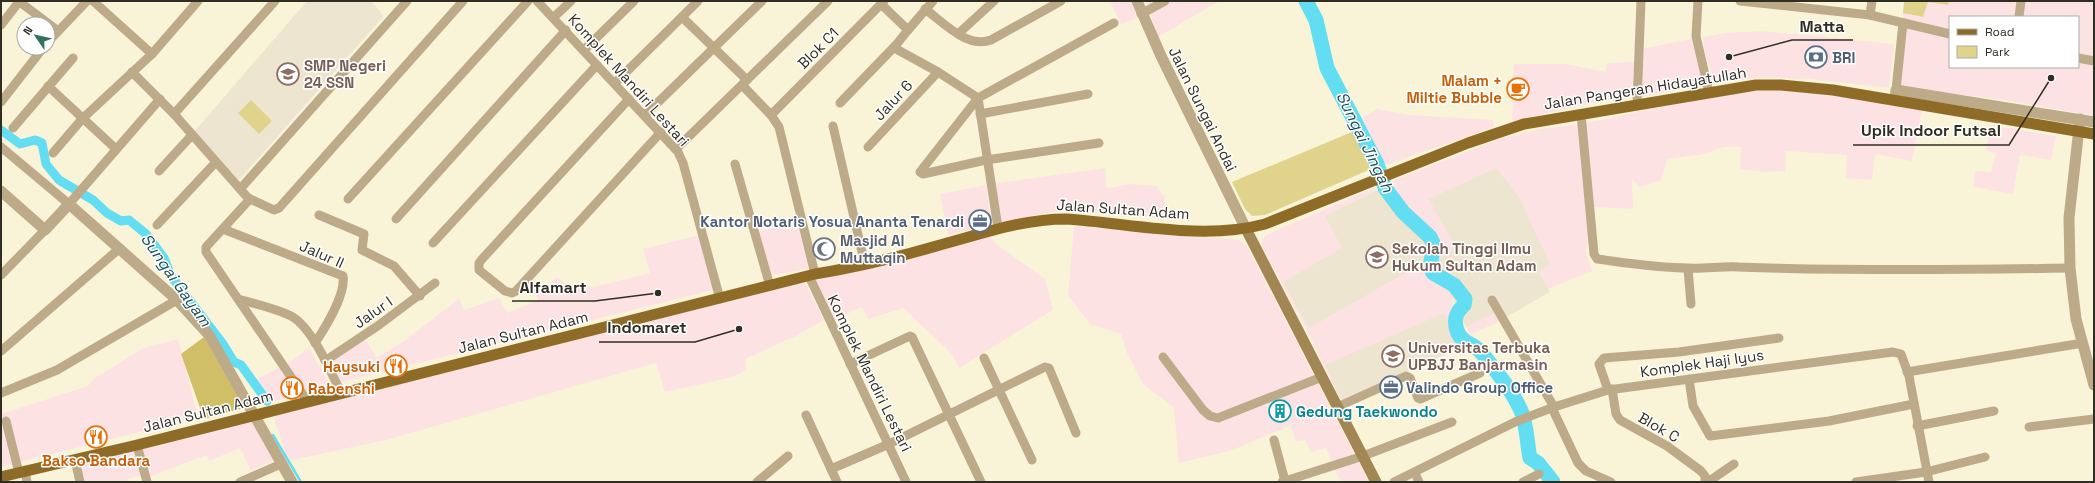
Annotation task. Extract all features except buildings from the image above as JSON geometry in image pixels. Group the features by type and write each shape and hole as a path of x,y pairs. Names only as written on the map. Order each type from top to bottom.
{"main road":[{"name":"Jalan Pangeran Hidayatullah","path":"1246,229 1265,224 1524,124 1756,85 1781,85 1895,95 2094,134"},
{"name":"Jalan Sultan Adam","path":"1,477 24,475 75,460 666,311 720,300 812,275 865,265 998,228 1050,219 1066,219 1166,228 1227,231 1246,229"},
{"path":"1246,229 1376,482"}],"street":[{"path":"1,25 18,3 21,3 57,30 64,26 87,1"},
{"path":"93,1 152,54"},
{"path":"53,152 82,119 152,54 198,1"},
{"path":"174,114 275,1"},
{"path":"132,72 174,114 250,199 270,210 279,208 462,1"},
{"path":"348,199 528,1"},
{"name":"Komplek Mandiri Lestari","path":"537,1 566,30 676,149 683,163 720,300"},
{"path":"554,18 572,1"},
{"path":"584,50 634,1"},
{"path":"615,83 698,1"},
{"path":"645,115 762,1"},
{"path":"676,149 828,1"},
{"path":"840,103 896,45 933,1"},
{"path":"958,34 994,1"},
{"path":"926,9 958,34 972,40 987,42 1060,1"},
{"name":"Jalan Sungai Andai","path":"1136,1 1232,204 1246,229"},
{"path":"1141,14 1165,1"},
{"path":"1637,104 1640,1"},
{"path":"1698,1 1696,36 1708,92"},
{"path":"1740,1 1819,5 1870,15 1949,34"},
{"path":"1870,15 1872,1"},
{"path":"2019,16 2021,1"},
{"path":"241,188 405,2"},
{"path":"883,3 908,30"},
{"name":"Blok C1","path":"771,115 883,3"},
{"name":"Komplek Mandiri Lestari","path":"682,17 714,48 744,82 779,127 812,275 850,364 906,482"},
{"path":"1099,143 986,160 923,174 920,172 978,98 1114,23"},
{"path":"1903,23 1895,95 2094,122"},
{"path":"396,219 566,30"},
{"path":"896,45 898,50 938,72 978,98 986,160 998,228"},
{"path":"1,102 37,56"},
{"path":"13,128 73,58"},
{"path":"2079,58 2094,61"},
{"path":"433,243 597,65"},
{"name":"Jalur 6","path":"868,147 938,72"},
{"path":"48,86 116,149"},
{"path":"980,114 1088,94"},
{"path":"1,275 5,264 45,230 160,99"},
{"path":"629,99 483,258 479,263 479,270 505,291 512,293 516,291 660,132"},
{"path":"1581,114 1596,257 1658,267 1688,268 1734,267 1813,270 1959,270 2070,268"},
{"path":"2080,120 2069,218 2070,268 2073,300 2094,385"},
{"path":"833,126 865,265"},
{"path":"159,171 192,134"},
{"path":"1,147 72,200 120,248 177,300 209,335 292,482"},
{"path":"158,224 216,162"},
{"path":"735,164 770,286"},
{"path":"1,191 45,230"},
{"path":"250,199 206,247 206,252 308,402"},
{"path":"319,215 364,234 362,250 394,266 420,296"},
{"name":"Jalur II","path":"223,229 343,276 343,284 328,324 315,343"},
{"path":"1,351 120,248"},
{"path":"1688,268 1691,304"},
{"name":"Jalur I","path":"325,361 420,296 435,283"},
{"path":"238,299 291,316 299,323 315,343 341,393"},
{"path":"1,394 57,370 177,300"},
{"path":"1492,300 1553,407 1578,463 1586,471 1611,482"},
{"path":"850,364 911,336 981,482"},
{"name":"Blok C","path":"1707,482 1702,471 1672,450 1620,420 1616,414 1610,389 1599,364 1604,358 1679,352 1779,338"},
{"path":"1907,372 2083,343"},
{"name":"Komplek Haji Iyus","path":"1394,482 1415,473 1515,422 1553,407 1610,389 1893,352 1901,354 1907,372 1929,482"},
{"path":"1163,357 1203,410 1210,416 1218,418 1322,377"},
{"path":"984,358 1000,389 1032,460"},
{"path":"831,469 889,444 1047,367 1076,433"},
{"path":"1338,407 1406,376 1410,378 1418,398 1420,398 1480,373"},
{"path":"1688,378 1693,406 1710,436 1829,421 1914,404"},
{"path":"1918,426 1994,411"},
{"path":"806,415 837,482"},
{"path":"2029,427 2094,419"},
{"path":"6,421 24,475"},
{"path":"1274,440 1283,482 1363,456 1452,422"},
{"path":"137,445 147,482"},
{"path":"757,482 788,456"},
{"path":"1856,482 1926,472 1985,457"},
{"path":"75,460 80,482"},
{"path":"240,482 281,464"},
{"path":"1707,482 1734,464"},
{"path":"1415,473 1419,482"},
{"path":"1523,482 1538,474"}],"shaded area":[{"name":"SMP Negeri 24 SSN","path":"307,1 371,1 384,16 239,180 194,132"},
{"path":"1110,1 1130,1 1133,3 1136,18 1121,25"},
{"path":"1146,1 1219,1 1158,37"},
{"path":"1949,1 2094,1 2094,116 2005,100 1900,87 1904,44 1903,13 1922,17 1928,2 1948,4"},
{"path":"1762,31 1894,44 1889,88 1810,79 1780,78 1757,78 1714,83 1704,49 1703,37 1726,33"},
{"path":"1695,38 1703,85 1643,97 1639,95 1641,49"},
{"path":"1634,62 1633,94 1535,116 1512,123 1514,64 1565,64 1606,72 1607,63"},
{"path":"1778,88 1837,95 1922,110 1912,161 1875,154 1872,180 1846,178 1847,155 1786,151 1785,171 1764,172 1740,169 1741,147 1724,147 1704,154 1667,159 1661,180 1640,187 1632,179 1633,209 1594,207 1586,251 1592,271 1548,289 1504,319 1470,335 1449,279 1439,276 1435,269 1440,254 1420,225 1409,217 1389,189 1387,183 1499,139 1541,129 1587,123 1733,91"},
{"path":"1377,109 1411,115 1493,120 1494,127 1386,165 1362,118"},
{"path":"1991,125 2056,136 2051,160 2020,155 2013,194 1973,187 1975,171 1991,172 1996,153 1986,151"},
{"path":"1105,168 1107,188 1132,184 1156,186 1165,197 1162,217 1128,216 1106,212 1056,211 1004,222 998,221 991,184"},
{"path":"1496,168 1519,197 1550,264 1539,272 1550,292 1508,316 1496,312 1466,327 1435,261 1456,248 1429,199"},
{"path":"986,185 992,225 948,235 940,194"},
{"path":"1374,188 1424,235 1432,245 1428,258 1428,272 1451,292 1453,307 1451,319 1464,346 1342,400 1339,398 1307,330 1262,247 1262,242 1263,238 1268,234"},
{"name":"Sekolah Tinggi Ilmu Hukum Sultan Adam","path":"1380,189 1424,239 1431,251 1423,263 1309,328 1283,282 1342,248 1325,216"},
{"path":"798,221 810,268 769,276 757,232"},
{"path":"1074,226 1239,240 1247,246 1354,453 1332,462 1326,448 1311,452 1305,440 1296,441 1290,425 1233,450 1179,463 1174,408 1142,383 1127,353 1121,334 1090,324 1068,295"},
{"path":"700,235 717,289 338,383 325,363 361,334 377,358 405,340 459,299 464,310 499,298 507,313 538,300 536,296 557,277 565,283 569,289 584,283 589,288 650,273 643,249"},
{"path":"989,235 995,243 1045,279 1053,310 959,368 950,352 903,308 868,319 862,307 833,320 814,281"},
{"path":"804,281 824,320 796,336 745,359 746,370 733,377 665,392 656,363 386,440 292,460 286,455 275,421 276,415"},
{"name":"Universitas Terbuka UPBJJ Banjarmasin","path":"1444,313 1461,347 1343,399 1340,398 1325,365"},
{"path":"204,337 244,408 204,419 181,354"},
{"path":"178,339 198,417 1,467 1,414 88,386 93,379 144,348"},
{"path":"309,348 330,385 268,403 260,390 257,379 288,363"},
{"path":"252,420 274,460 251,471 240,448 209,461 207,455 149,477 140,445"},
{"path":"133,447 141,476 127,479 127,482 79,482 73,462"},
{"path":"1358,460 1369,482 1341,482 1334,469"}],"green space":[{"path":"1904,1 1949,1 1948,5 1928,2 1923,17 1903,13"},
{"path":"251,100 272,121 259,134 238,113"},
{"path":"1352,132 1371,169 1265,215 1252,216 1245,209 1232,182"}],"waterway":[{"name":"Sungai Jingah","path":"1306,1 1316,20 1327,68 1377,164 1385,188 1403,212 1430,237 1434,245 1430,267 1433,273 1454,285 1465,299 1464,305 1457,314 1455,321 1458,333 1462,339 1481,352 1509,389 1522,413 1530,458 1538,463 1553,482"},
{"name":"Sungai Gayam","path":"1,130 20,144 35,140 42,143 46,164 59,180 93,200 107,213 121,221 129,220 146,234 164,258 171,276 223,344 234,362 241,365 267,401"},
{"name":"Sungai Gayam","path":"273,435 301,482"}],"place":[{"name":"Matta","path":"1729,57"},
{"name":"BRI","path":"1816,57"},
{"name":"SMP Negeri 24 SSN","path":"288,74"},
{"name":"Upik Indoor Futsal","path":"2051,78"},
{"name":"Malam + Miltie Bubble","path":"1518,89"},
{"name":"Kantor Notaris Yosua Ananta Tenardi","path":"980,221"},
{"name":"Masjid Al Muttaqin","path":"824,249"},
{"name":"Sekolah Tinggi Ilmu Hukum Sultan Adam","path":"1377,257"},
{"name":"Alfamart","path":"658,293"},
{"name":"Indomaret","path":"739,329"},
{"name":"Universitas Terbuka UPBJJ Banjarmasin","path":"1393,356"},
{"name":"Haysuki","path":"396,366"},
{"name":"Valindo Group Office","path":"1391,387"},
{"name":"Rabenshi","path":"292,388"},
{"name":"Gedung Taekwondo","path":"1280,411"},
{"name":"Bakso Bandara","path":"96,437"}]}
